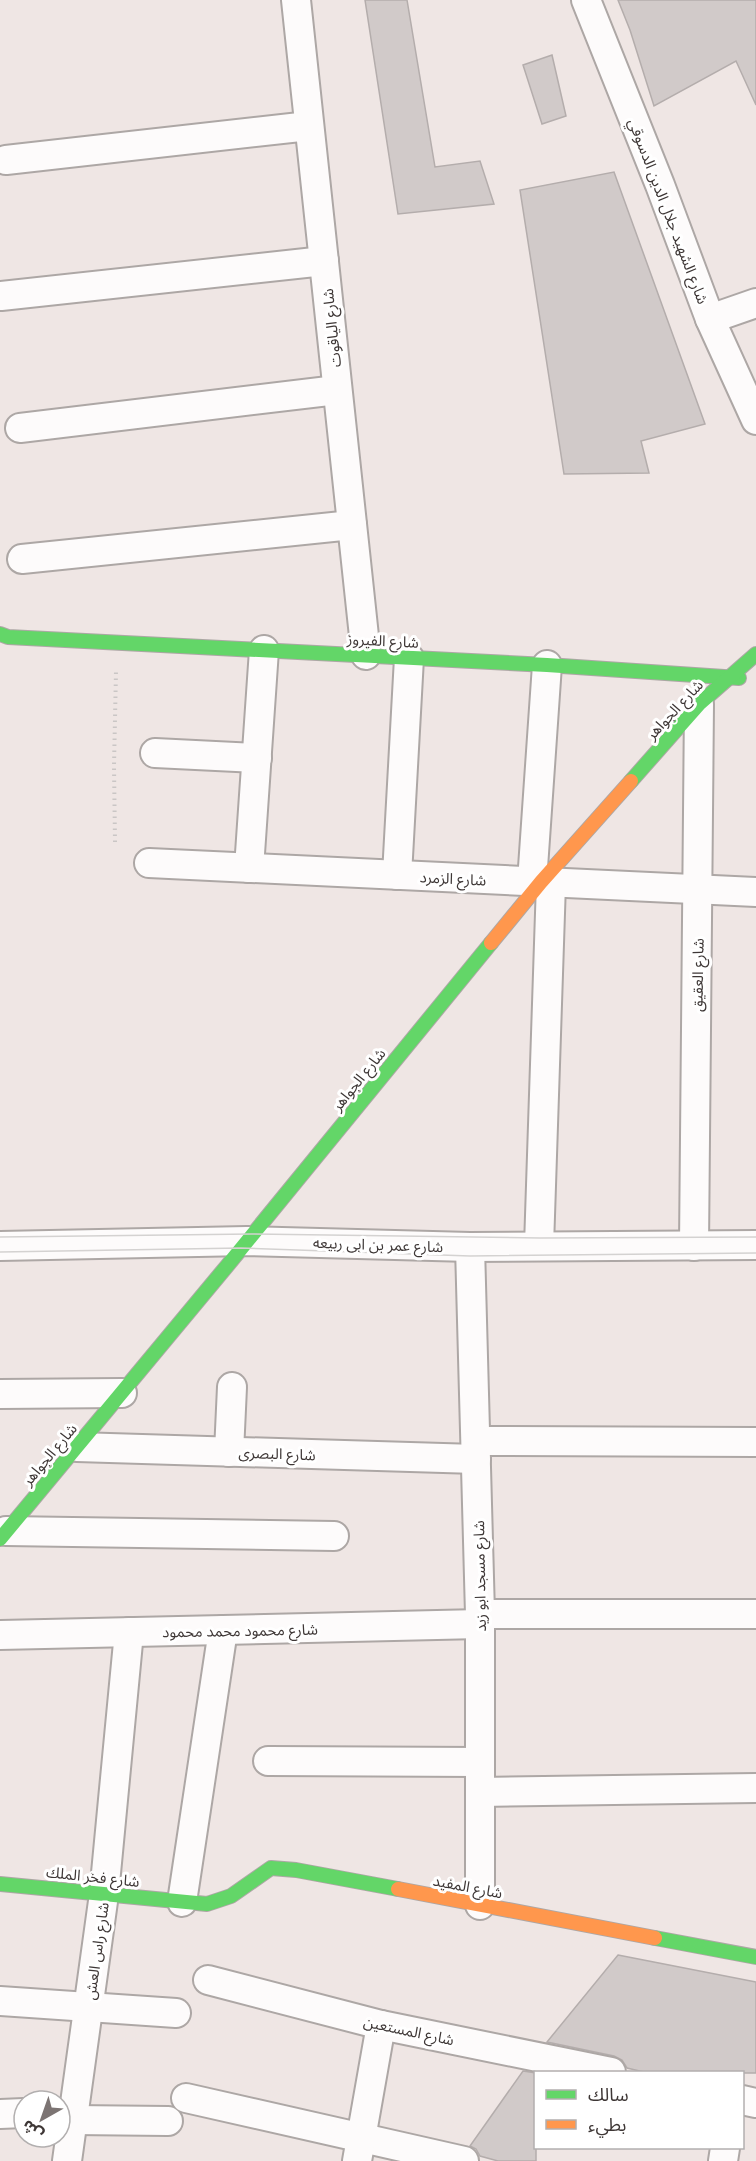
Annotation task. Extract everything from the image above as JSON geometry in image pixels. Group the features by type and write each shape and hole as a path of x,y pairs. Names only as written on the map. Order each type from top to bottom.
{"street":[{"name":"شارع الياقوت","path":"296,0 366,655"},
{"name":"شارع الشهيد جلال الدين الدسوقي","path":"586,0 660,185 710,319 756,420"},
{"path":"6,160 309,126"},
{"path":"1,296 324,261"},
{"path":"710,319 756,303"},
{"path":"20,428 337,390"},
{"path":"22,559 352,525"},
{"name":"شارع الفيروز","path":"4,636 547,664 756,679"},
{"path":"249,868 264,650"},
{"name":"شارع الجواهر","path":"3,1535 541,882 699,704 756,654"},
{"path":"397,875 409,658"},
{"path":"539,1245 541,882 547,664"},
{"name":"شارع العقيق","path":"694,1246 699,704"},
{"path":"155,753 257,758"},
{"name":"شارع الزمرد","path":"149,863 756,892"},
{"name":"شارع عمر بن ابى ربيعه","path":"0,1246 247,1241 470,1247 756,1245"},
{"name":"شارع مسجد ابو زيد","path":"470,1247 480,1619 480,1905"},
{"path":"229,1452 232,1387"},
{"path":"0,1394 122,1393"},
{"name":"شارع البصرى","path":"77,1447 229,1452 476,1450 756,1442"},
{"path":"3,1535 334,1536"},
{"name":"شارع محمود محمد محمود","path":"0,1635 223,1630 480,1619 756,1614"},
{"path":"182,1902 223,1630"},
{"name":"شارع راس العش","path":"72,2098 104,1894 129,1632"},
{"path":"268,1761 480,1762"},
{"path":"480,1792 756,1788"},
{"name":"شارع المفيد","path":"182,1902 207,1904 231,1896 271,1868 296,1870 756,1957"},
{"name":"شارع فخر الملك","path":"0,1884 182,1902"},
{"name":"شارع المستعين","path":"208,1980 381,2025 601,2071"},
{"path":"0,2001 176,2013"},
{"path":"359,2149 381,2025"},
{"path":"186,2098 359,2149 464,2161"},
{"path":"72,2115 168,2121"}],"path":[{"path":"115,842 117,643"}],"building":[{"path":"365,0 407,0 435,167 480,161 494,204 398,214"},
{"path":"618,0 756,0 756,105 736,61 654,106"},
{"path":"552,55 566,116 542,124 523,65"},
{"path":"614,172 705,424 641,441 649,473 564,474 520,190"},
{"path":"618,1955 756,1982 756,2073 640,2071 627,2068 622,2060 614,2056 547,2042"},
{"path":"523,2071 534,2073 536,2161 498,2161 480,2156 476,2149 470,2146"}],"tram line":[{"path":"0,1237 252,1234 540,1238 756,1237"},
{"path":"0,1252 241,1248 470,1256 756,1253"}],"traffic: fast":[{"path":"0,634 8,637 547,665 739,678"},
{"path":"631,781 699,704 756,654"},
{"path":"0,1539 491,943"},
{"path":"0,1884 207,1904 231,1896 271,1868 296,1870 398,1889"},
{"path":"655,1938 756,1957"}],"traffic: slow":[{"path":"491,943 541,882 631,781"},
{"path":"398,1889 655,1938"}]}
